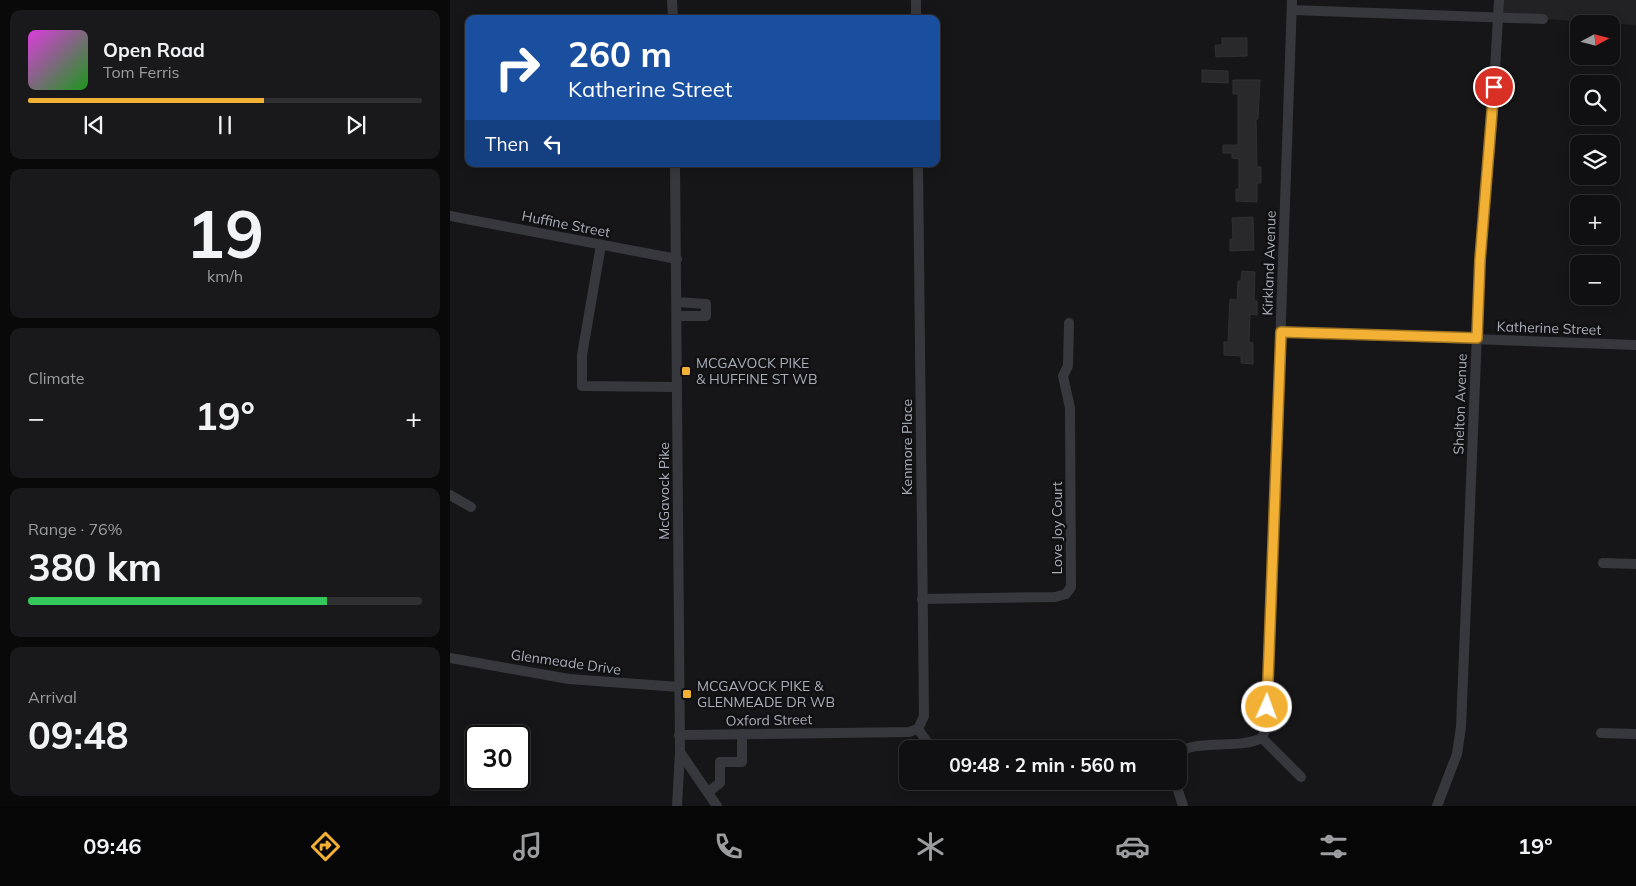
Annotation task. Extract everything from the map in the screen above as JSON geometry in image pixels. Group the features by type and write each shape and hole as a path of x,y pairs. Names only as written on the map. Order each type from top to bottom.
{"street":[{"path":"672,0 672,15"},
{"path":"916,0 916,15"},
{"name":"Shelton Avenue","path":"1437,806 1457,754 1462,727 1480,260 1499,0"},
{"path":"1292,5 1543,19"},
{"name":"Kirkland Avenue","path":"1262,738 1267,725 1292,5"},
{"name":"McGavock Pike","path":"675,167 680,752 677,806"},
{"name":"Kenmore Place","path":"918,167 924,720 918,729"},
{"name":"Huffine Street","path":"450,216 677,260"},
{"path":"601,245 582,354 582,386 677,387"},
{"path":"677,302 706,304 706,316 677,316"},
{"name":"Love Joy Court","path":"922,599 1055,597 1066,594 1071,587 1070,408 1063,376 1068,366 1069,323"},
{"name":"Katherine Street","path":"1281,332 1636,345"},
{"path":"450,495 472,507"},
{"path":"1603,563 1636,564"},
{"name":"Glenmeade Drive","path":"450,658 569,679 678,687"},
{"path":"918,729 926,740"},
{"name":"Oxford Street","path":"679,735 908,732 918,729"},
{"path":"1601,733 1636,734"},
{"path":"708,792 720,783 720,762 742,762 742,734"},
{"path":"1187,748 1195,746 1251,743 1262,738 1301,777"},
{"path":"680,752 717,806"},
{"path":"1178,790 1183,806"}],"shaded area":[{"path":"1499,0 1636,0 1636,25 1620,24 1620,15 1570,15 1570,21 1498,16"}],"building":[{"path":"1222,38 1247,38 1247,56 1216,57 1215,45 1222,45"},
{"path":"1202,70 1228,71 1228,83 1202,82"},
{"path":"1233,80 1260,80 1258,119 1256,119 1257,167 1261,167 1261,183 1257,183 1257,202 1236,201 1236,189 1239,189 1239,159 1232,158 1232,153 1223,153 1223,145 1238,145 1238,94 1233,94"},
{"path":"1253,217 1254,250 1230,251 1230,239 1233,239 1232,218"},
{"path":"1242,271 1255,272 1254,301 1257,301 1257,315 1250,314 1249,342 1253,343 1253,364 1241,363 1241,356 1224,355 1224,342 1228,342 1230,299 1237,300 1238,281 1241,281"}],"place":[{"name":"MCGAVOCK PIKE & HUFFINE ST WB","path":"686,371"},
{"name":"MCGAVOCK PIKE & GLENMEADE DR WB","path":"687,694"}],"route":[{"path":"1267,707 1281,332 1477,338 1480,260 1494,87"}]}
